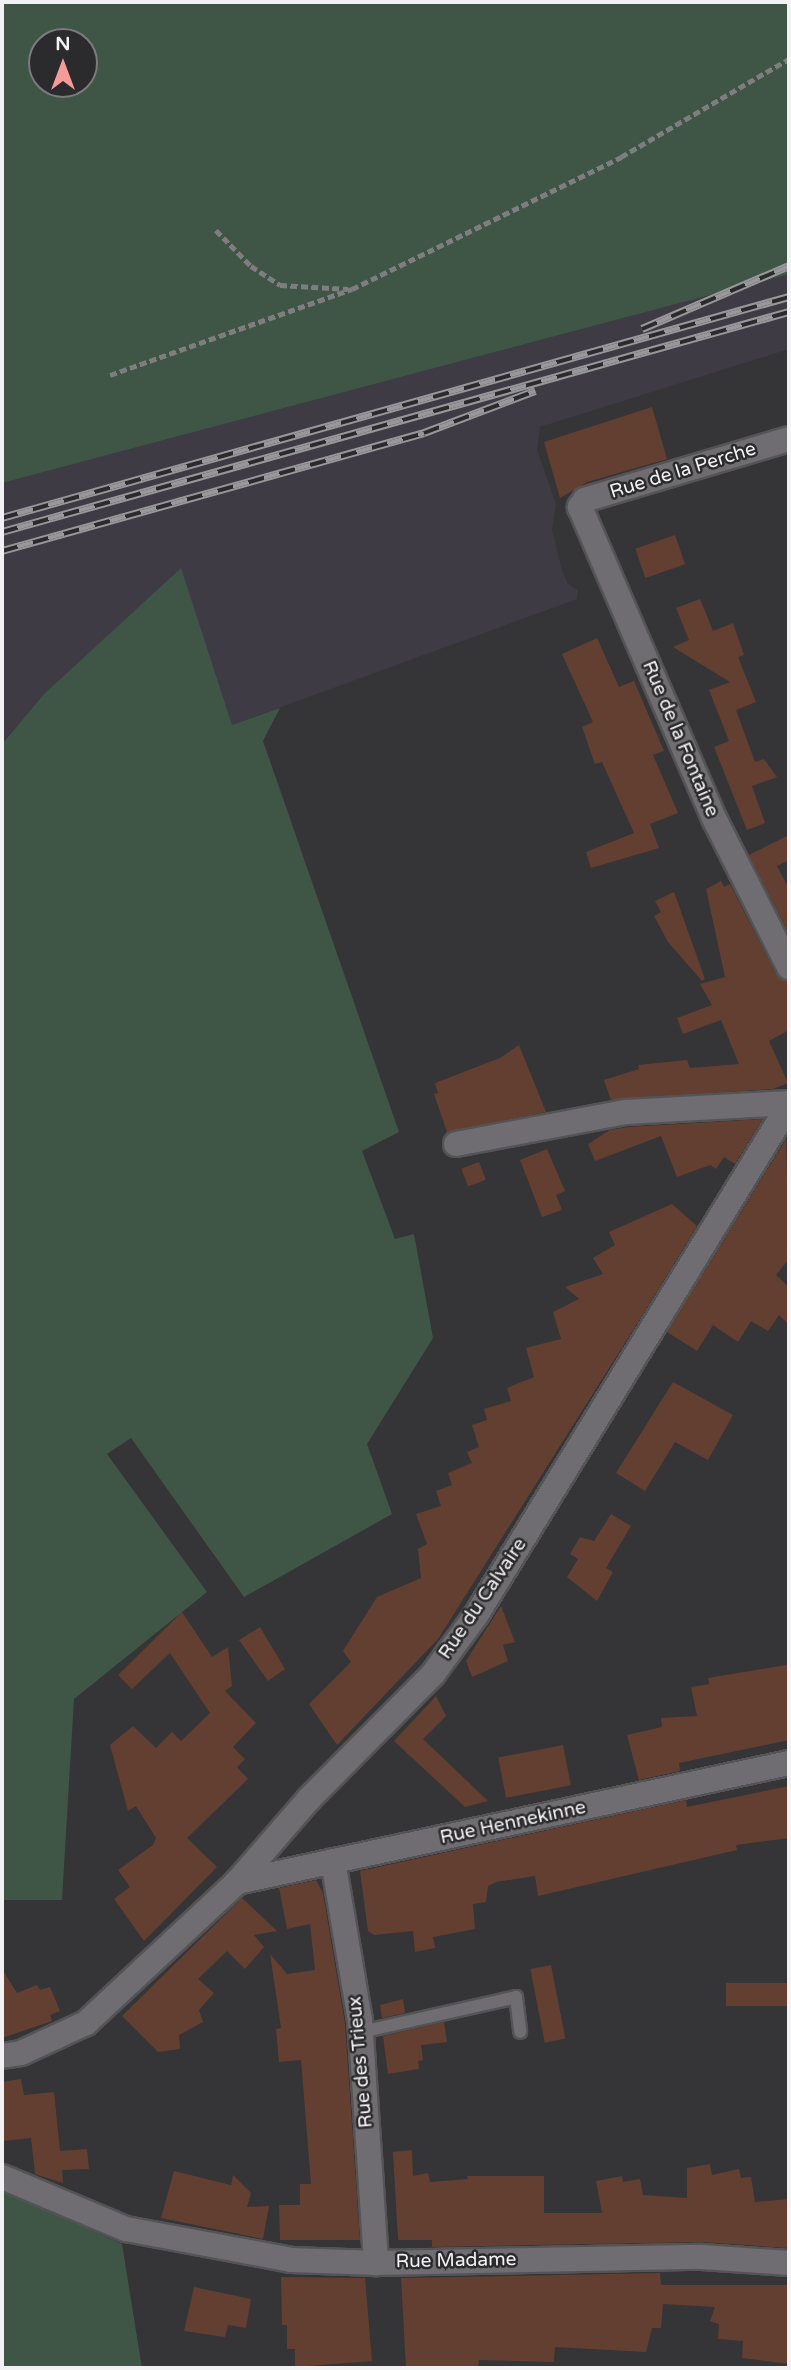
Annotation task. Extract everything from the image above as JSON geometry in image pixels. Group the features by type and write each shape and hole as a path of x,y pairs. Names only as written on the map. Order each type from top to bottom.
{"street":[{"name":"Rue de la Perche","path":"580,508 586,500 789,439"},
{"name":"Rue de la Fontaine","path":"580,508 715,820 789,967"},
{"path":"456,1144 626,1112 789,1104"},
{"name":"Rue du Calvaire","path":"2,2056 22,2053 86,2022 237,1882 309,1799 433,1674 477,1614 789,1104"},
{"name":"Rue Hennekinne","path":"237,1882 789,1763"},
{"name":"Rue des Trieux","path":"333,1861 361,2032 376,2263"},
{"name":"Rue Madame","path":"2,2177 126,2229 291,2260 376,2263 702,2257 789,2263"}],"lane":[{"path":"361,2032 516,1997 520,2032"}],"path":[{"path":"110,375 352,289 621,157 789,59"},
{"path":"216,230 251,266 280,285 352,289"}],"shaded area":[{"path":"789,274 789,349 540,427 537,450 556,504 552,530 562,570 568,584 578,590 577,599 232,725 180,569 44,694 2,743 2,483"}],"green space":[{"path":"2,2 789,2 789,274 2,483"},
{"path":"181,568 232,725 280,708 263,741 399,1132 362,1151 395,1239 414,1234 433,1338 367,1444 392,1514 244,1597 131,1438 107,1454 207,1592 74,1699 62,1900 2,1900 2,744 44,694"},
{"path":"2,2190 122,2244 142,2368 2,2368"}],"building":[{"path":"652,407 667,459 587,482 560,498 544,442"},
{"path":"675,535 685,564 645,578 635,549"},
{"path":"700,599 713,631 733,623 744,655 738,657 756,702 736,710 755,762 764,759 777,777 752,786 765,823 747,830 714,747 729,741 709,690 730,682 673,647 689,640 676,608"},
{"path":"597,638 619,687 634,681 664,751 653,755 678,813 650,824 659,848 591,868 586,852 634,833 602,762 595,764 582,727 593,722 562,654"},
{"path":"789,835 789,860 777,866 789,889 789,934 749,855"},
{"path":"721,881 724,887 730,884 776,974 789,982 789,1030 769,1041 788,1083 773,1089 611,1100 604,1080 639,1069 638,1065 687,1060 690,1068 739,1064 721,1020 683,1034 677,1018 712,1005 700,984 725,977 706,889"},
{"path":"674,892 705,979 702,981 668,942 654,916 661,912 655,901"},
{"path":"519,1045 546,1112 447,1132 434,1094 438,1093 435,1083 500,1058"},
{"path":"763,1119 735,1164 724,1157 716,1169 710,1165 677,1177 661,1136 595,1161 588,1144 610,1130 628,1127"},
{"path":"786,1139 789,1259 776,1275 789,1287 789,1325 779,1315 768,1331 751,1321 738,1342 713,1325 697,1351 667,1332"},
{"path":"547,1149 565,1191 556,1195 562,1210 542,1217 520,1160"},
{"path":"479,1162 486,1180 468,1187 461,1169"},
{"path":"672,1204 697,1226 642,1316 438,1639 337,1745 309,1704 351,1662 343,1651 377,1597 421,1578 418,1549 427,1544 416,1514 441,1506 436,1491 452,1485 448,1473 472,1463 467,1452 479,1447 472,1425 487,1420 484,1409 511,1401 507,1388 534,1377 526,1348 561,1339 553,1312 579,1299 565,1287 603,1274 593,1258 615,1245 609,1232"},
{"path":"673,1382 733,1415 708,1460 675,1442 645,1491 616,1473"},
{"path":"611,1514 631,1526 606,1568 613,1572 597,1601 567,1577 578,1559 570,1554 580,1537 594,1541"},
{"path":"501,1606 515,1642 503,1645 508,1661 472,1677 466,1661"},
{"path":"182,1612 212,1657 228,1647 232,1686 225,1691 256,1723 233,1747 245,1759 237,1767 248,1779 187,1838 217,1867 144,1941 114,1899 130,1887 118,1870 153,1845 156,1838 136,1806 128,1811 110,1745 133,1726 156,1748 172,1732 181,1741 210,1713 170,1653 132,1689 118,1675"},
{"path":"260,1627 285,1669 268,1681 239,1640"},
{"path":"786,1665 789,1668 789,1740 679,1763 680,1771 639,1780 627,1735 662,1727 661,1718 697,1716 691,1687 709,1684 708,1678"},
{"path":"436,1696 446,1716 423,1739 488,1801 465,1807 394,1741"},
{"path":"563,1745 571,1785 506,1798 498,1758"},
{"path":"789,1786 789,1838 736,1845 737,1850 538,1896 535,1876 496,1882 488,1886 486,1902 473,1904 475,1929 433,1937 435,1948 415,1952 413,1931 374,1935 368,1931 360,1871 686,1800 687,1807"},
{"path":"316,1880 323,1893 345,2024 360,2240 280,2240 279,2205 300,2205 300,2184 311,2184 301,2060 279,2062 276,2029 281,2028 270,1954 287,1974 315,1970 310,1924 287,1929 279,1888"},
{"path":"242,1898 277,1931 254,1935 264,1947 245,1969 227,1951 198,1979 214,1993 199,2010 203,2022 179,2035 180,2049 158,2052 122,2016"},
{"path":"551,1965 565,2039 545,2043 530,1969"},
{"path":"2,1969 17,1993 37,1985 40,1990 50,1987 60,2011 50,2015 52,2021 2,2038"},
{"path":"726,1983 789,1983 789,2006 726,2006"},
{"path":"403,1999 405,2013 382,2018 380,2005"},
{"path":"444,2022 447,2042 421,2045 423,2060 418,2061 419,2069 388,2074 383,2036"},
{"path":"21,2079 24,2095 54,2092 60,2151 87,2149 89,2169 62,2170 63,2183 35,2174 31,2138 2,2141 2,2082"},
{"path":"412,2150 413,2176 428,2173 430,2182 468,2179 467,2176 544,2176 544,2213 602,2213 596,2181 622,2176 623,2182 640,2179 643,2195 687,2198 687,2168 710,2164 712,2175 739,2169 741,2178 751,2177 755,2202 789,2199 789,2248 702,2242 432,2247 432,2240 398,2240 393,2152"},
{"path":"174,2171 231,2185 233,2175 251,2193 247,2207 269,2206 263,2239 161,2218"},
{"path":"660,2273 661,2285 789,2285 789,2364 742,2358 743,2341 718,2339 719,2324 710,2321 715,2307 663,2304 661,2328 652,2328 646,2352 555,2347 554,2362 479,2360 478,2368 406,2368 401,2278"},
{"path":"281,2277 365,2278 372,2361 295,2367 295,2349 287,2349 287,2325 282,2325"},
{"path":"194,2287 251,2299 246,2328 228,2325 225,2337 184,2331"}],"railway":[{"path":"642,329 789,266"},
{"path":"2,518 789,297"},
{"path":"2,532 789,312"},
{"path":"2,551 424,433 535,391"}]}
